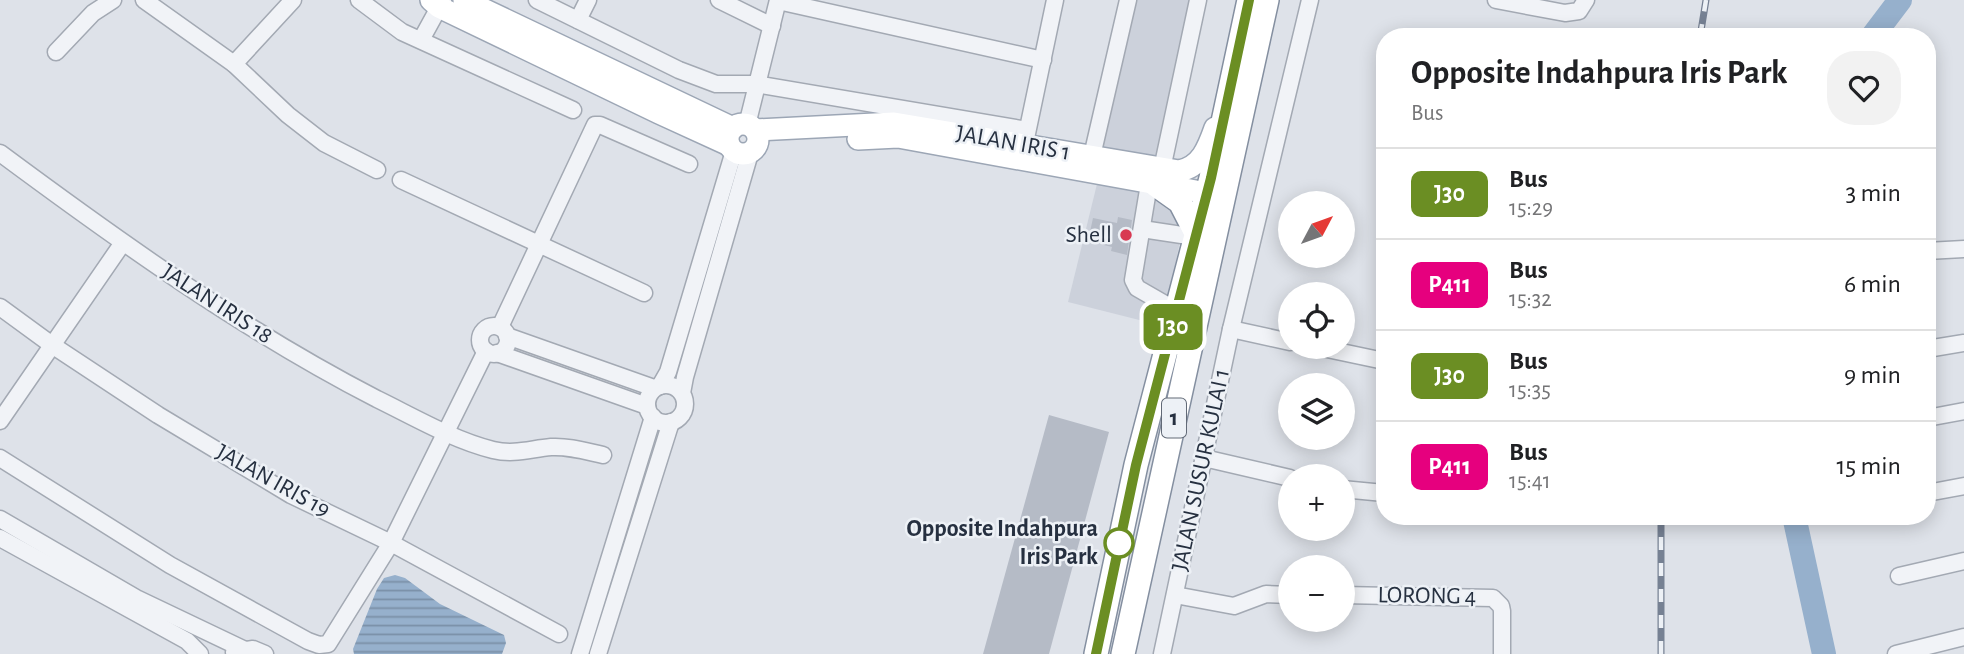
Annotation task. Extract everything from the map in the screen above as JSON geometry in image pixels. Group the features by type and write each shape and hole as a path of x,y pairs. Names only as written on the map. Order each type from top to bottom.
{"highway":[{"name":"1","path":"1096,654 1136,465 1195,235 1217,187 1227,99 1249,0"},
{"name":"1","path":"1123,654 1217,187 1268,0"},
{"path":"1156,179 1180,202 1195,235"}],"main road":[{"path":"464,0 663,105"},
{"path":"438,2 744,139"},
{"name":"JALAN IRIS 1","path":"744,139 894,123 1026,137 1092,156 1156,179 1189,169 1199,162 1209,145 1227,99"},
{"name":"JALAN IRIS 1","path":"744,139 898,137 1217,187"}],"street":[{"path":"57,52 93,13 113,0"},
{"path":"144,0 234,64 288,115 324,143 377,170"},
{"path":"234,64 293,0"},
{"path":"359,0 402,32 573,110"},
{"path":"537,0 679,70 716,83 756,84 1026,137 1055,0"},
{"path":"578,20 588,0"},
{"path":"719,0 772,26"},
{"path":"682,393 778,0 1042,60"},
{"path":"1092,156 1128,0"},
{"path":"1177,311 1137,288 1133,280 1142,229 1198,0"},
{"name":"JALAN SUSUR KULAI 1","path":"1162,654 1231,329 1310,0"},
{"path":"1505,1 1572,13 1578,11 1586,0"},
{"path":"421,40 438,2"},
{"path":"663,105 679,70"},
{"path":"0,458 170,565 319,645 328,644 391,543 491,352 504,349 504,332 539,243 595,125 689,164"},
{"path":"580,654 650,412 648,399 668,372 744,139"},
{"name":"JALAN IRIS 18","path":"0,153 122,244 250,327 331,375 447,433 492,450 517,453 550,447 572,447 603,455"},
{"path":"401,180 644,293"},
{"path":"1142,229 1195,235"},
{"path":"0,421 122,244"},
{"path":"1936,251 1964,249"},
{"name":"JALAN IRIS 19","path":"0,307 51,345 158,415 291,495 391,543 559,634"},
{"path":"491,326 504,332 566,357 657,387 673,386 685,399 684,411 676,420 664,423 650,412 491,352 480,342 481,334 491,326"},
{"path":"1231,329 1278,339"},
{"path":"1936,348 1964,343"},
{"path":"1355,355 1376,359"},
{"path":"1936,416 1964,411"},
{"path":"598,654 671,422"},
{"path":"1204,458 1278,475"},
{"path":"1936,491 1964,486"},
{"path":"1355,490 1376,491"},
{"path":"0,519 136,598 237,652 253,649 265,654"},
{"path":"0,538 187,641 200,654"},
{"path":"1899,576 1964,561"},
{"path":"1175,595 1234,606 1266,594 1278,594"},
{"name":"LORONG 4","path":"1355,595 1493,598 1498,601 1502,611 1502,654"},
{"path":"1896,654 1964,637"}],"shaded area":[{"path":"1133,0 1192,0 1159,158 1099,150"},
{"path":"1097,184 1172,199 1183,226 1163,326 1068,302"}],"water":[{"path":"395,575 405,578 440,604 504,635 506,643 502,654 354,654 353,649 377,589 384,578"}],"building":[{"path":"1118,217 1132,220 1127,255 1111,251 1112,247 1088,241 1093,218 1117,223"},
{"path":"1049,415 1109,432 1049,654 983,654"}],"waterway":[{"path":"1879,28 1900,0"},
{"path":"1796,525 1824,654"}],"railway":[{"path":"1701,28 1706,0"},
{"path":"1661,525 1661,654"}],"bus line":[{"name":"J30","path":"1096,654 1136,465 1211,178 1249,0"}],"place":[{"name":"Shell","path":"1126,235"},
{"name":"Opposite Indahpura Iris Park","path":"1119,543"}]}
